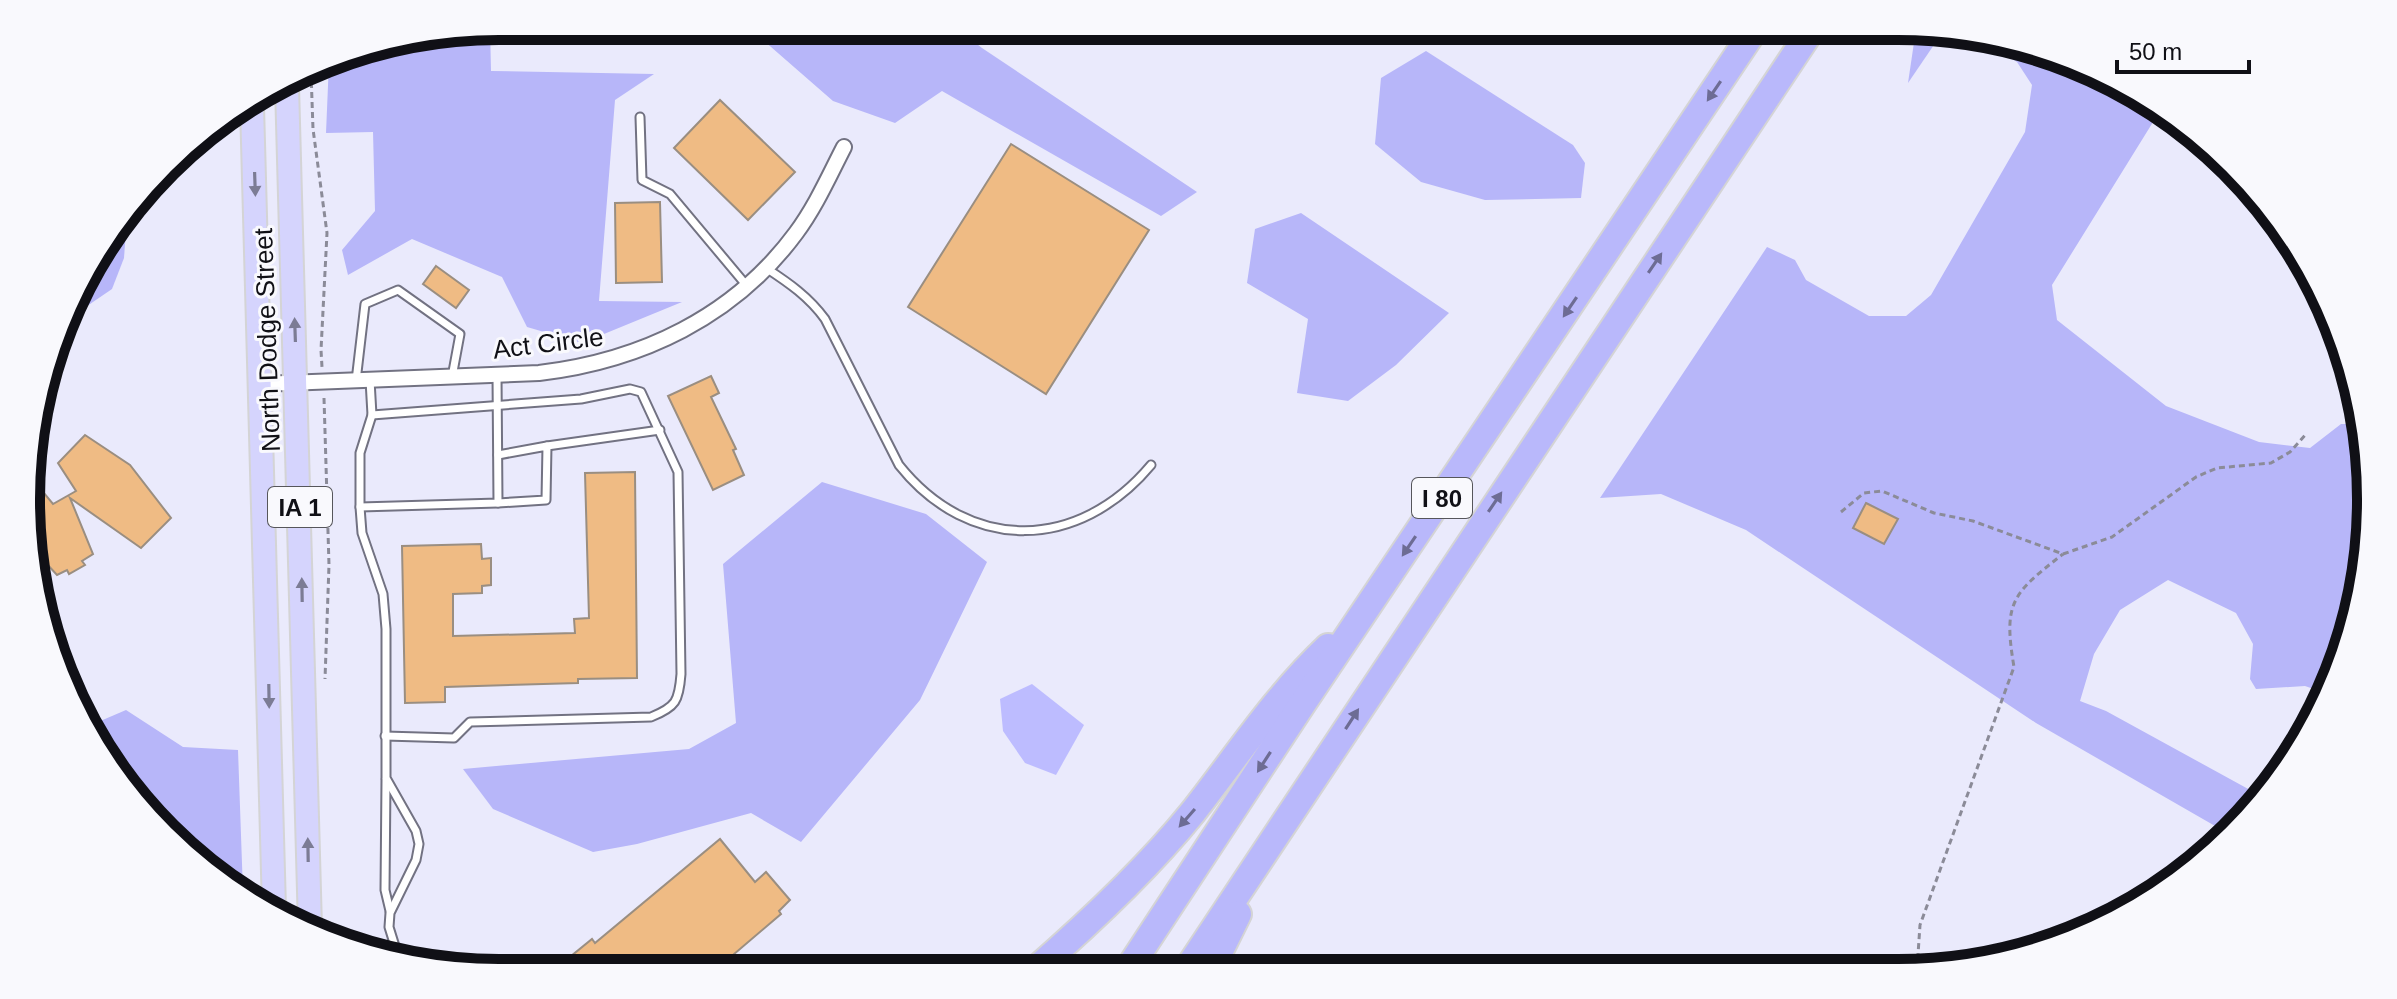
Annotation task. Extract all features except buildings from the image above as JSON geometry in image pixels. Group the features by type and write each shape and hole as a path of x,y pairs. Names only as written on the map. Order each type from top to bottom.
{"highway":[{"name":"I 80","path":"1135,959 1748,40"},
{"name":"I 80","path":"1194,959 1805,40"},
{"path":"1047,959 1104,908 1190,815 1295,678 1366,612"},
{"path":"1217,959 1267,847"}],"main road":[{"name":"North Dodge Street","path":"287,92 320,922"},
{"name":"North Dodge Street","path":"252,112 274,899"}],"street":[{"name":"Act Circle","path":"261,384 575,369 645,349 710,315 766,268 815,205 844,147"}],"lane":[{"path":"640,117 642,180 670,194 747,286"},
{"path":"766,268 797,288 814,304 825,319 894,458 912,482 945,509 995,528 1044,530 1095,514 1134,486 1151,465"},
{"path":"395,946 389,927 390,913 385,890 386,629 383,594 362,533 360,507 360,453 372,415 363,380 365,304 398,290 460,334 452,377"},
{"path":"497,375 498,503"},
{"path":"372,415 581,399 630,389 641,392 678,472 681,674 680,694 669,710 651,717 470,722 454,738 385,736"},
{"path":"498,455 660,430"},
{"path":"360,507 546,500 547,446"},
{"path":"386,778 416,831 419,844 416,860 390,913"}],"path":[{"path":"311,80 313,129 327,233 321,350 329,565 324,689"},
{"path":"1918,958 1920,925 2014,667 2008,631 2013,602 2035,576 2063,554 2112,537 2196,477 2217,468 2271,463 2290,452 2307,433"},
{"path":"1841,512 1864,493 1882,491 1934,513 1973,521 2063,554"}],"shaded area":[{"path":"490,40 491,71 654,74 615,100 599,301 682,302 582,343 527,327 502,277 412,239 348,275 342,250 375,211 373,132 326,133 329,73 410,49"},
{"path":"763,40 972,40 1197,192 1161,216 942,91 895,123 833,101"},
{"path":"1914,41 1936,42 1908,83"},
{"path":"1426,51 1573,145 1585,163 1581,198 1485,200 1421,182 1375,144 1381,78"},
{"path":"2002,53 2045,64 2101,87 2155,119 2052,285 2057,320 2166,406 2259,442 2310,448 2341,424 2350,424 2357,500 2353,559 2333,647 2316,690 2305,686 2256,689 2250,679 2253,644 2236,613 2168,580 2120,610 2094,654 2080,701 2106,711 2252,791 2218,828 2036,723 1746,530 1661,494 1600,498 1767,247 1795,260 1806,280 1869,316 1906,316 1931,295 2025,132 2032,85 2017,62"},
{"path":"1301,213 1449,313 1396,365 1348,401 1297,393 1308,319 1247,283 1255,229"},
{"path":"126,232 124,258 112,289 81,310"},
{"path":"822,482 926,514 987,562 920,700 801,842 751,813 637,844 593,852 493,809 463,769 689,749 736,723 723,564"},
{"path":"1032,684 1084,725 1056,775 1025,763 1003,731 1000,699"},
{"path":"126,710 183,747 238,750 243,881 197,845 154,802 117,755 98,722"}]}
